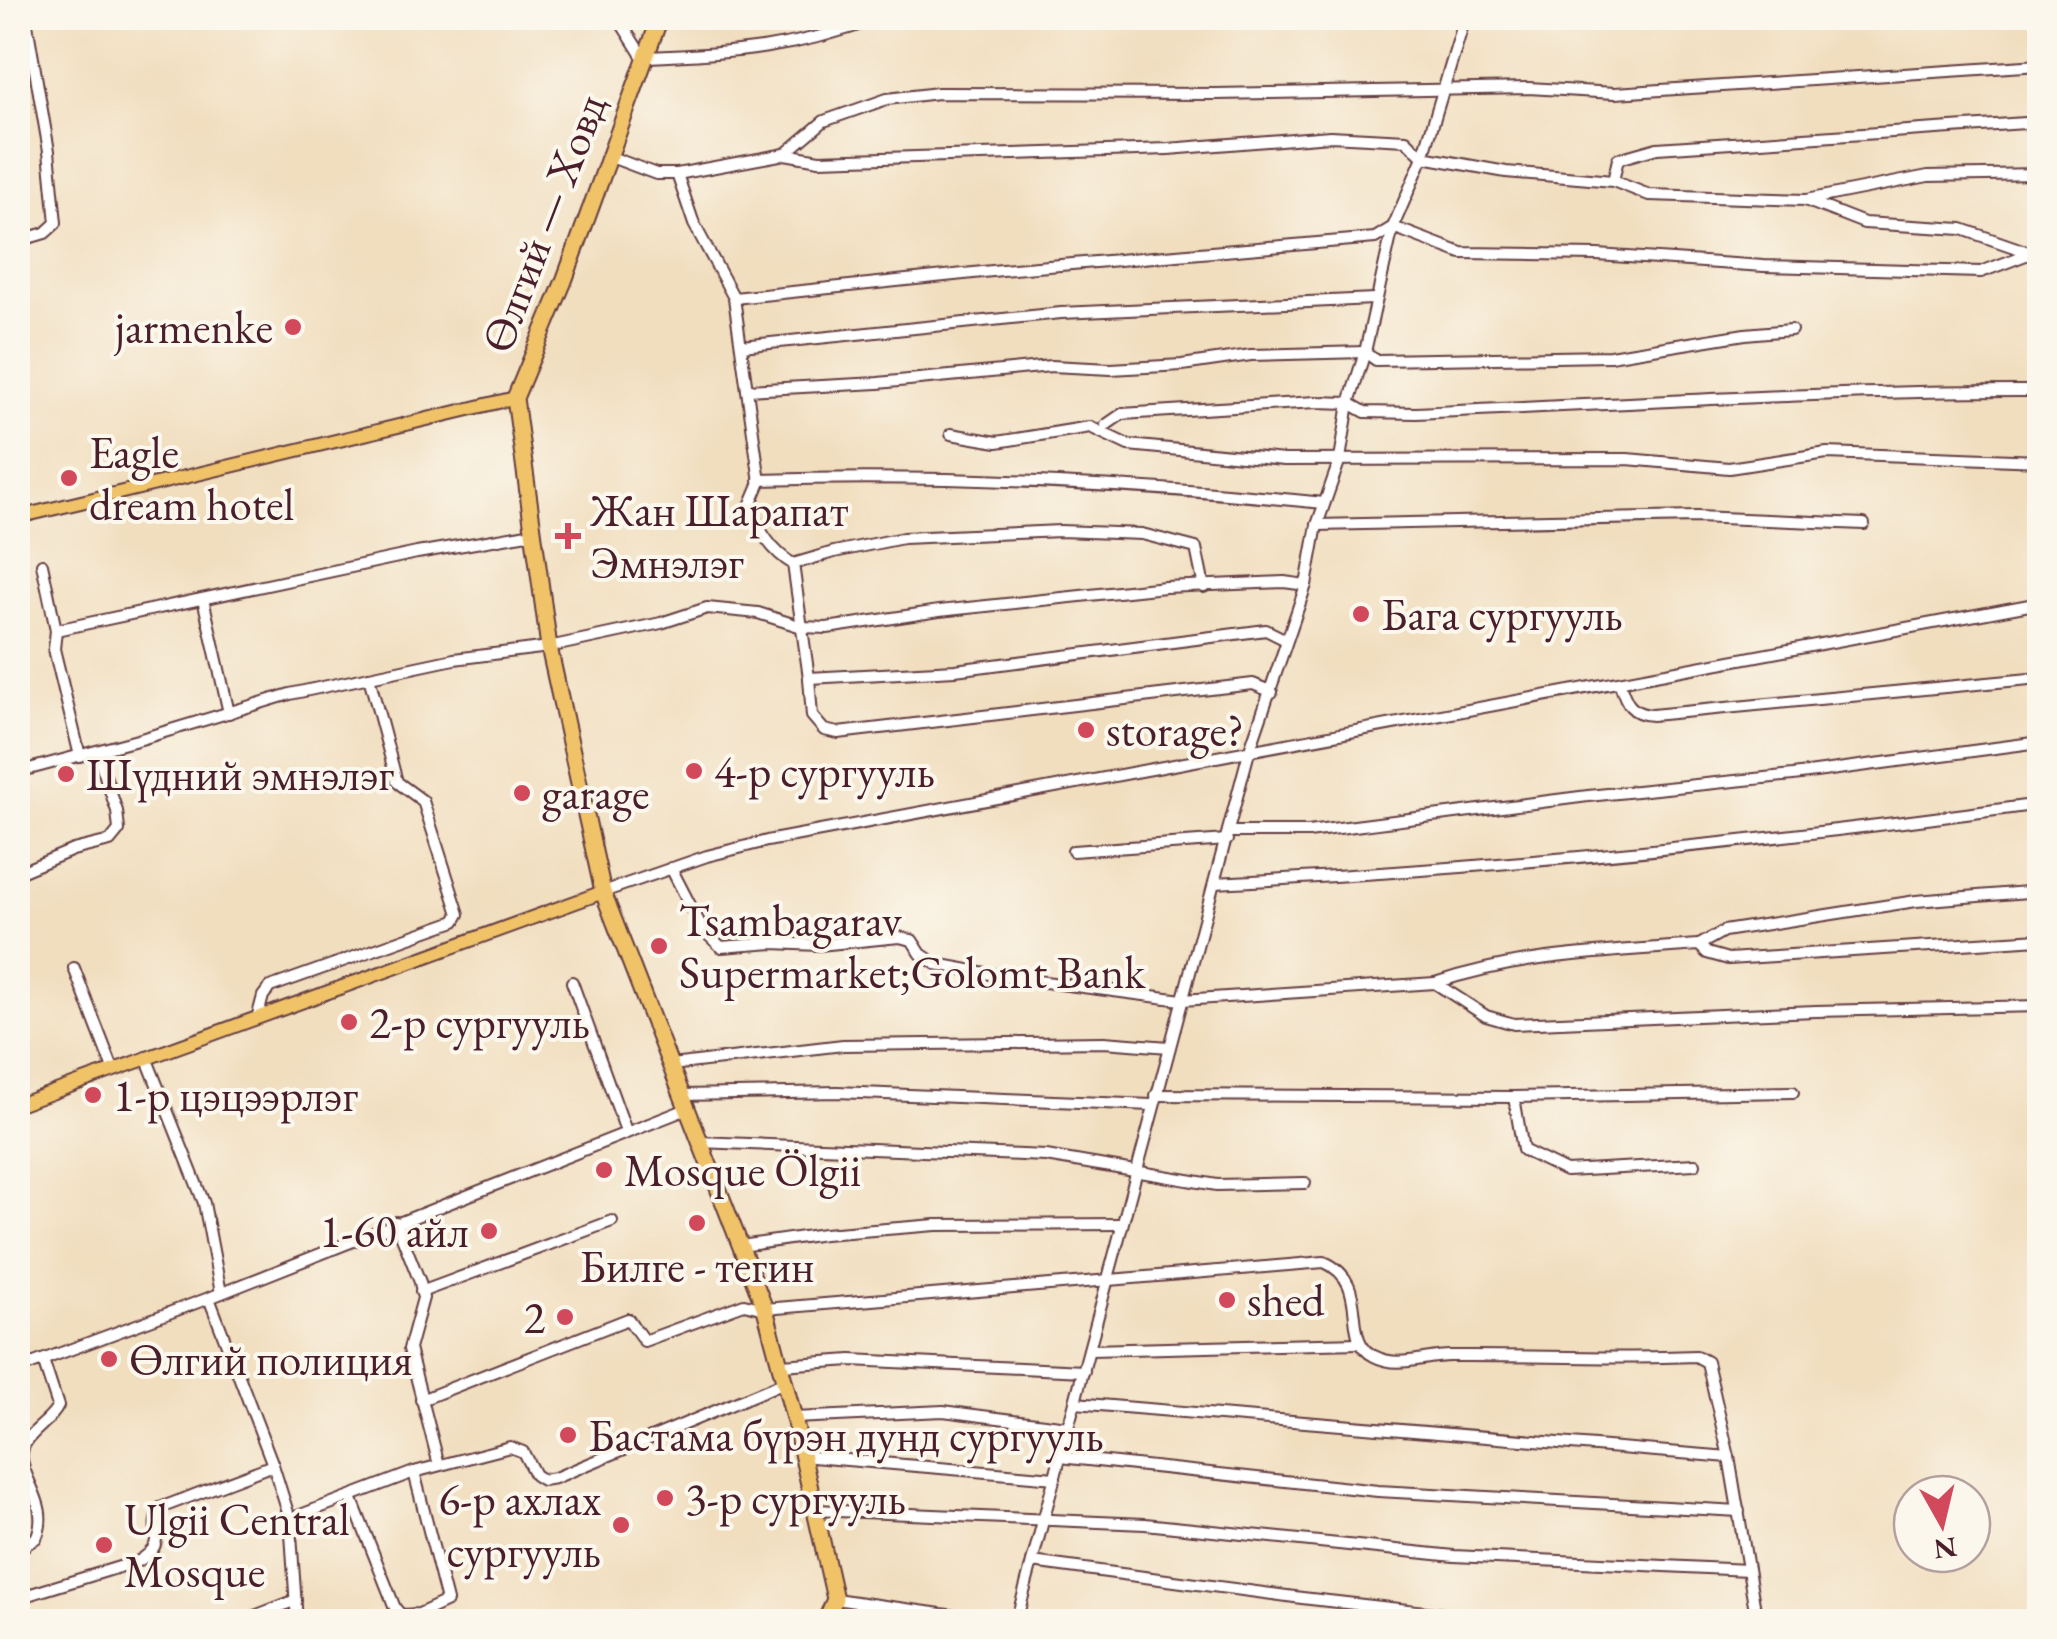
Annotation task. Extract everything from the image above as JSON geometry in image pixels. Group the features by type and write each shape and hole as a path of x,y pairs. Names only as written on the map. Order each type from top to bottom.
{"highway":[{"name":"Өлгий — Ховд","path":"515,398 611,156 660,18"},
{"path":"515,398 549,646 603,892 765,1309 784,1374 835,1600 825,1622"}],"main road":[{"path":"18,517 515,398"},
{"path":"18,1105 603,892"}],"street":[{"path":"18,242 45,234 56,223 49,150 26,18"},
{"path":"618,18 646,60 769,48 830,36 878,18"},
{"path":"1016,1622 1250,752 1306,585 1317,525 1340,459 1348,404 1365,352 1393,227 1423,157 1465,18"},
{"path":"785,154 824,121 886,99 938,93 1528,88 1614,93 2040,65"},
{"path":"1613,181 1618,159 1657,148 2040,122"},
{"path":"611,156 656,174 677,174 785,154 819,160 1150,150 1330,136 1406,140 1423,157 1506,172 1613,181 1649,195 1805,200 1928,176 2040,174"},
{"path":"677,174 694,224 734,298 759,480 749,508 761,534 782,558 793,564 903,538 1060,532 1142,534 1196,548 1204,587"},
{"path":"1805,200 1864,223 1962,230 2035,253"},
{"path":"1393,227 1461,253 1596,255 1764,266 1982,272 2035,253"},
{"path":"734,298 1375,238 1393,227"},
{"path":"742,346 1061,312 1374,299"},
{"path":"747,390 878,384 1051,366 1112,369 1182,365 1252,355 1365,352 1376,360 1610,356 1791,330"},
{"path":"1106,426 1122,414 1300,402 1348,404 1365,412 1416,414 1764,394 2040,391"},
{"path":"951,434 997,442 1090,427 1128,446 1256,458 1627,459 1729,468 1828,453 2040,461"},
{"path":"759,480 952,476 1162,487 1324,503"},
{"path":"1317,525 1697,518 1864,524"},
{"path":"56,630 418,553 534,533"},
{"path":"42,564 56,630 54,649 80,756"},
{"path":"793,564 812,716 824,730 838,733 1253,684 1272,692"},
{"path":"18,772 290,694 454,659 549,646 660,623 707,608 758,613 802,627 827,628 938,611 1165,587 1284,582 1306,585"},
{"path":"203,599 228,713"},
{"path":"603,892 767,841 2040,603"},
{"path":"809,678 954,670 1266,630 1286,640"},
{"path":"258,1015 270,987 455,922 458,914 423,801 398,782 369,677"},
{"path":"1620,684 1630,708 1638,714 1652,715 2040,678"},
{"path":"1073,851 1308,832 2040,742"},
{"path":"18,872 73,850 110,841 118,830 117,811 97,752"},
{"path":"1214,884 1402,874 1638,852 2040,804"},
{"path":"671,868 703,930 721,947 819,945 900,937 912,940 921,954 936,964 1182,1000 1434,983 1494,964 1700,946 1724,931 1916,901 2040,891"},
{"path":"1700,946 1707,953 1728,959 2040,939"},
{"path":"74,968 113,1069"},
{"path":"572,982 626,1131"},
{"path":"1434,983 1486,1016 1514,1024 2040,1006"},
{"path":"670,1065 843,1046 1104,1042 1168,1047"},
{"path":"146,1056 204,1203 221,1293"},
{"path":"18,1370 626,1131 684,1102 838,1092 1154,1100 1793,1092"},
{"path":"1514,1097 1523,1150 1566,1171 1695,1164"},
{"path":"698,1142 1046,1156 1216,1184 1306,1183"},
{"path":"422,1292 612,1221"},
{"path":"396,1222 422,1292 420,1315 409,1349 439,1465"},
{"path":"741,1246 936,1225 1122,1224"},
{"path":"421,1400 628,1318 644,1342 744,1304 765,1309 1324,1262 1339,1268 1349,1282 1359,1343 1371,1355 1404,1362 1444,1356 1618,1360 1696,1356 1707,1362 1729,1457 1757,1622"},
{"path":"209,1298 274,1465 290,1519 298,1622"},
{"path":"1090,1350 1359,1343"},
{"path":"18,1550 36,1538 42,1516 22,1456 24,1444 54,1415 58,1406 42,1360"},
{"path":"290,1519 414,1472 510,1448 523,1452 535,1475 543,1480 555,1478 784,1374 850,1360 1084,1372"},
{"path":"1075,1402 1729,1457"},
{"path":"794,1418 943,1410 1068,1428"},
{"path":"801,1456 1055,1478"},
{"path":"1060,1456 1378,1491 1739,1511"},
{"path":"26,1622 18,1599 139,1561 152,1552 158,1541 155,1518 160,1508 274,1465"},
{"path":"351,1497 395,1608 401,1615 420,1618 447,1600 414,1472"},
{"path":"814,1510 1043,1517 1454,1556 1748,1570"},
{"path":"1032,1562 1512,1622"},
{"path":"239,1622 296,1600"},
{"path":"835,1600 998,1622"}],"place":[{"name":"jarmenke","path":"293,327"},
{"name":"Eagle dream hotel","path":"69,478"},
{"name":"Жан Шарапат Эмнэлэг","path":"568,536"},
{"name":"Бага сургууль","path":"1361,614"},
{"name":"storage?","path":"1086,730"},
{"name":"4-р сургууль","path":"694,771"},
{"name":"Шүдний эмнэлэг","path":"66,774"},
{"name":"garage","path":"522,793"},
{"name":"Tsambagarav Supermarket;Golomt Bank","path":"659,946"},
{"name":"2-р сургууль","path":"349,1022"},
{"name":"1-р цэцээрлэг","path":"93,1095"},
{"name":"Mosque Ölgii","path":"604,1170"},
{"name":"Билге - тегин","path":"697,1223"},
{"name":"1-60 айл","path":"489,1231"},
{"name":"shed","path":"1227,1300"},
{"name":"2","path":"565,1317"},
{"name":"Өлгий полиция","path":"109,1359"},
{"name":"Бастама бүрэн дунд сургууль","path":"568,1435"},
{"name":"3-р сургууль","path":"665,1498"},
{"name":"6-р ахлах сургууль","path":"621,1525"},
{"name":"Ulgii Central Mosque","path":"104,1545"}]}
